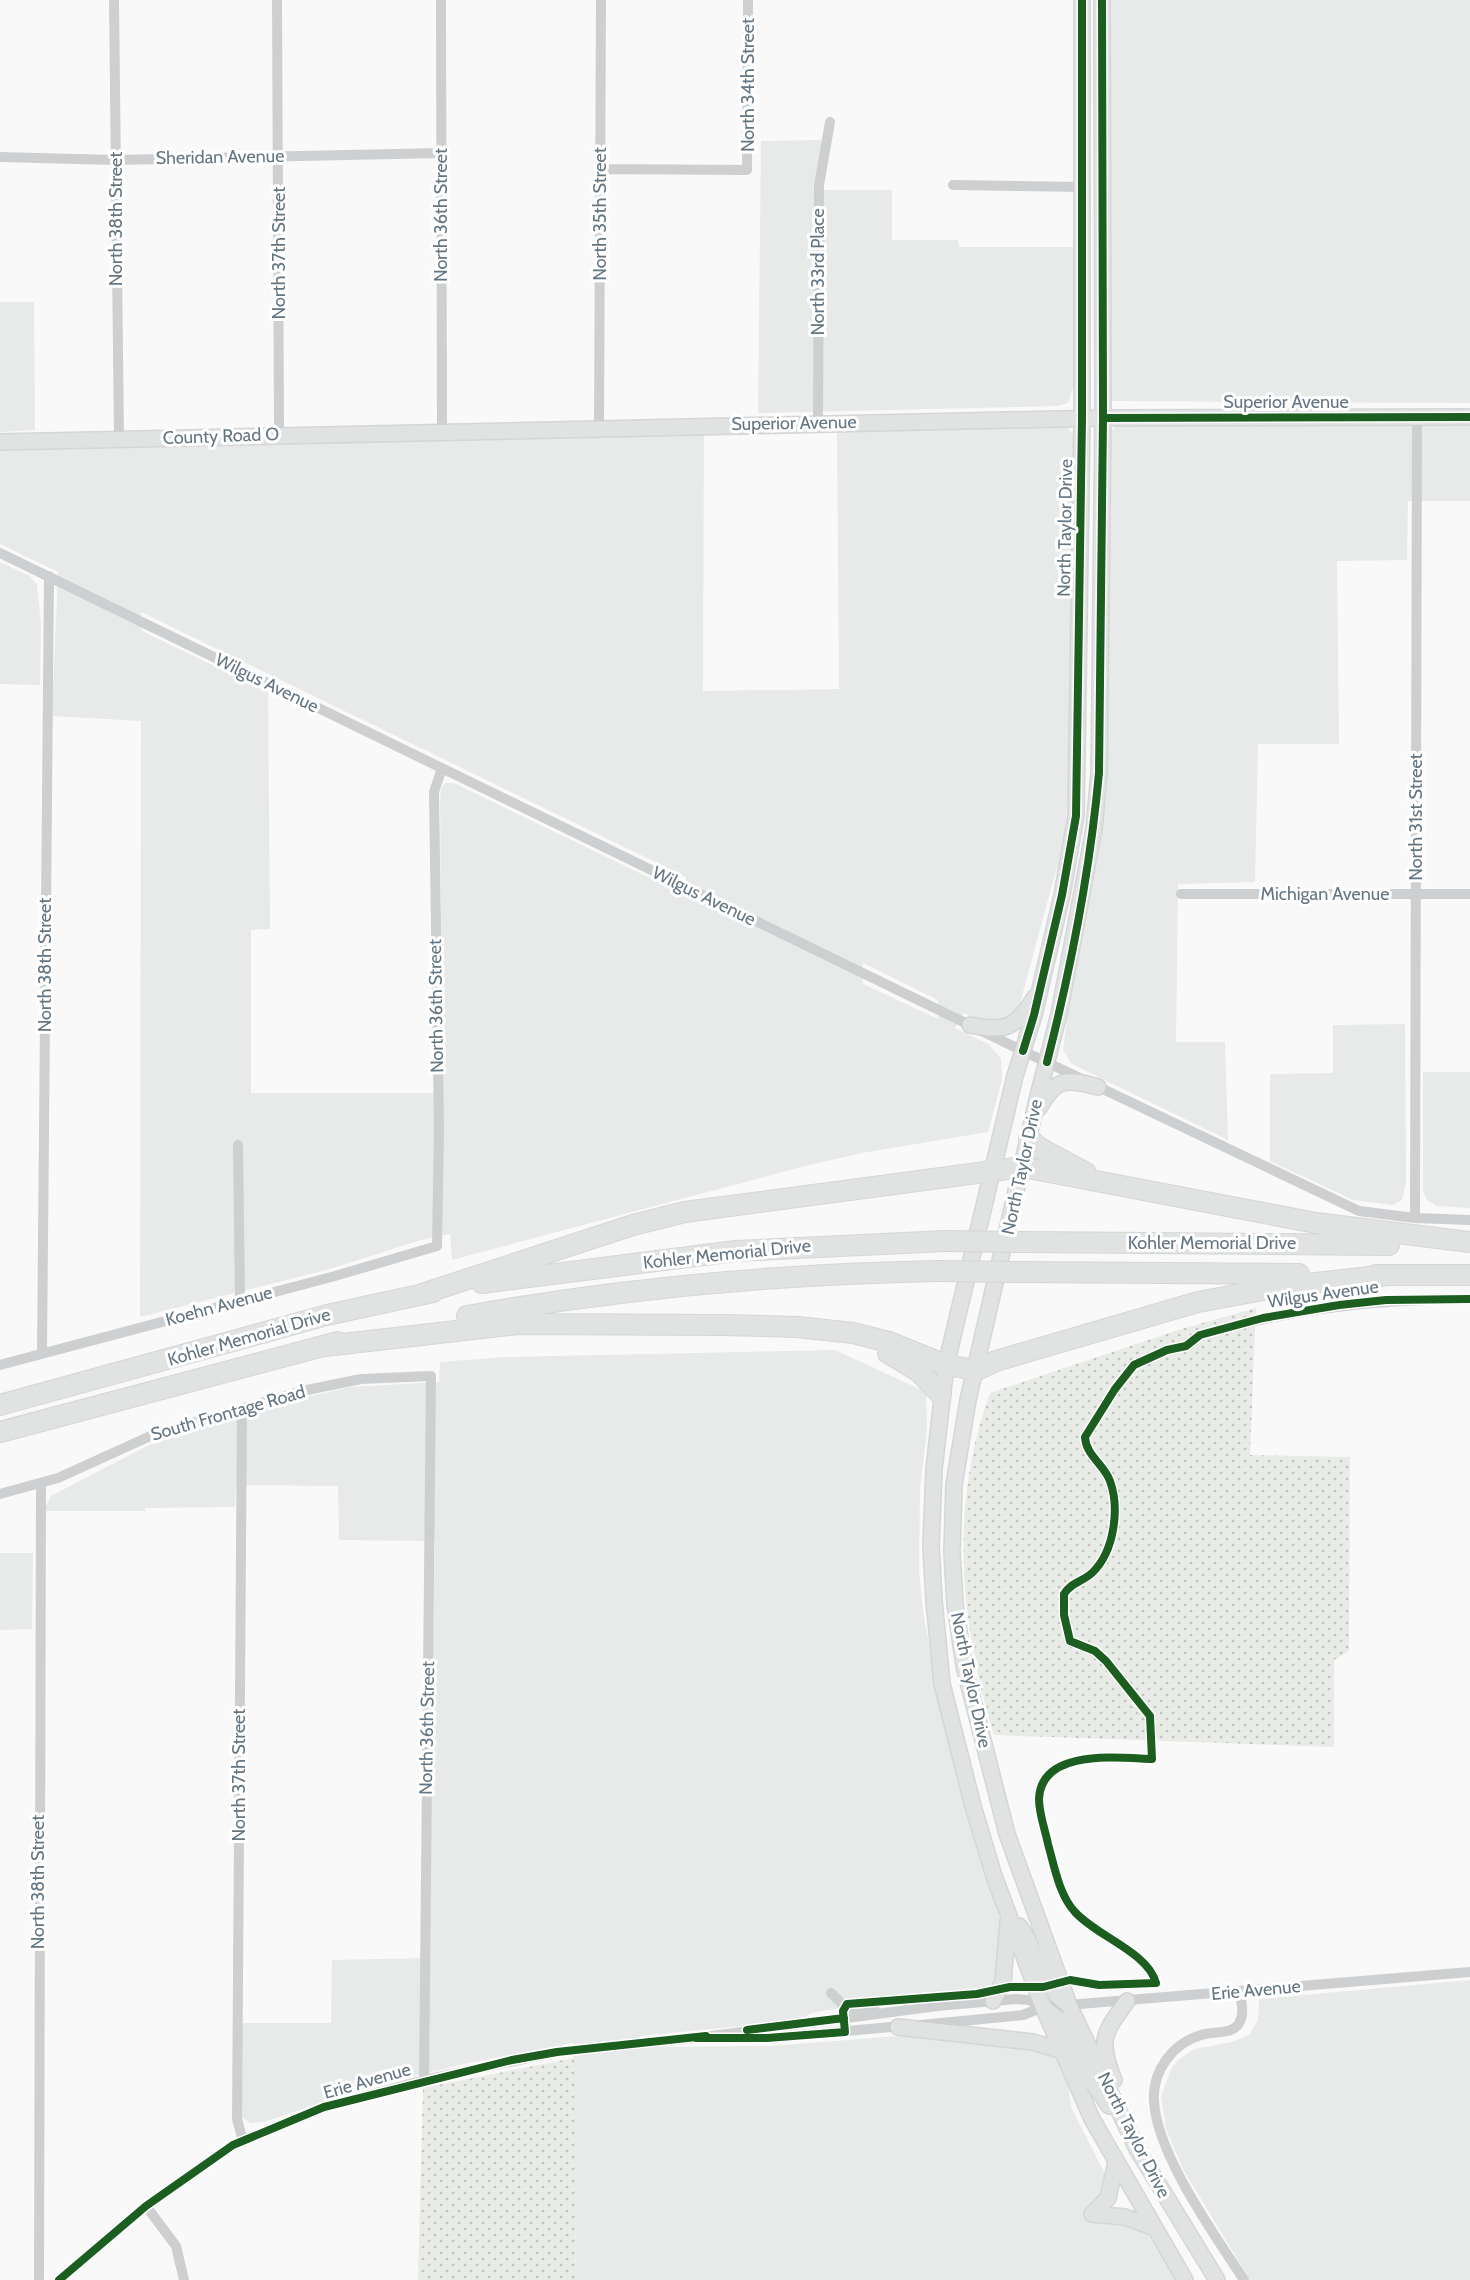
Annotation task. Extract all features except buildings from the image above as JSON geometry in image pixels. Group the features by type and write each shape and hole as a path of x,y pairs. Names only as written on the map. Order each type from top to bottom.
{"highway":[{"path":"1031,1130 1038,1148 1098,1181"},
{"path":"422,1294 633,1225 685,1212 1023,1167 1346,1228 1470,1244"},
{"name":"Kohler Memorial Drive","path":"1,1405 327,1315 422,1294 500,1280 736,1251 945,1241 1470,1244"},
{"name":"Kohler Memorial Drive","path":"0,1432 325,1346 514,1307 636,1290 830,1274 938,1271 1470,1275"},
{"path":"325,1346 518,1323 797,1327 853,1333 889,1342 946,1365 976,1370 996,1361 1198,1302 1270,1288 1388,1275"},
{"path":"723,1325 868,1346 910,1365 941,1395"},
{"path":"0,1439 63,1415"}],"main road":[{"name":"North Taylor Drive","path":"1082,0 1082,419 1076,816 1062,895 1042,981 946,1365 934,1469 931,1546 939,1663 949,1716 975,1815 1008,1912 1043,2007 1092,2119 1185,2280"},
{"name":"North Taylor Drive","path":"1101,0 1103,418 1099,773 1094,829 1059,1014 968,1400 954,1485 955,1604 964,1666 1007,1834 1069,2005 1137,2149 1217,2280"},
{"name":"Superior Avenue","path":"442,431 1103,418 1470,417"},
{"name":"County Road O","path":"0,442 442,431"},
{"path":"970,1025 996,1030 1008,1028 1026,1010 1042,981"},
{"path":"1031,1130 1047,1095 1061,1082 1080,1082 1098,1087"},
{"path":"1008,1912 1031,1944 1054,1994 1069,2005"},
{"path":"993,2001 1003,1982 1006,1966 1008,1912"},
{"path":"1127,2001 1106,2030 1105,2051 1137,2149"},
{"path":"1043,2007 1063,2023 1092,2081 1137,2149"},
{"path":"898,2027 1033,2042 1062,2051"},
{"path":"1116,2162 1108,2198 1092,2214 1125,2217 1155,2228"}],"street":[{"name":"North 38th Street","path":"114,0 119,439"},
{"name":"North 37th Street","path":"277,0 279,434"},
{"name":"North 36th Street","path":"441,0 442,431"},
{"name":"North 35th Street","path":"599,428 601,0"},
{"name":"North 34th Street","path":"600,169 747,170 748,0"},
{"name":"North 33rd Place","path":"818,423 818,196 830,122"},
{"name":"Sheridan Avenue","path":"0,157 116,159 441,153"},
{"path":"953,185 1082,187"},
{"name":"North 31st Street","path":"1415,1218 1417,417"},
{"name":"Wilgus Avenue","path":"0,553 1023,1051 1359,1211 1415,1218 1470,1220"},
{"name":"North 38th Street","path":"42,1353 49,576"},
{"name":"North 36th Street","path":"437,1245 439,1129 434,792 442,768"},
{"name":"Michigan Avenue","path":"1180,894 1470,894"},
{"path":"238,1146 240,1300"},
{"name":"Koehn Avenue","path":"0,1365 346,1273 437,1245"},
{"name":"Wilgus Avenue","path":"1186,1346 1200,1335 1314,1309 1386,1300 1470,1299"},
{"name":"North 36th Street","path":"424,2080 430,1376"},
{"name":"South Frontage Road","path":"0,1494 58,1478 158,1432 310,1389 361,1379 430,1376"},
{"name":"North 37th Street","path":"242,1408 237,2119 243,2141"},
{"name":"North 38th Street","path":"39,2280 41,1483"},
{"name":"Erie Avenue","path":"696,2038 767,2038 898,2027 1023,2015 1043,2007 1470,1972"},
{"path":"1240,1992 1242,2010 1239,2025 1232,2030 1200,2035 1178,2047 1161,2068 1154,2099 1159,2125 1174,2162 1244,2280"},
{"path":"831,1993 845,2007 854,2009 937,2006"},
{"name":"Erie Avenue","path":"59,2280 146,2206 189,2174 243,2141 324,2108 424,2080 558,2052 696,2038 937,2006 1029,2000 1043,2007"},
{"path":"146,2206 176,2246 184,2280"}],"shaded area":[{"path":"1109,0 1470,0 1470,403 1110,401"},
{"path":"822,140 813,190 892,190 892,240 958,240 959,247 1073,247 1073,388 1068,403 1057,406 758,413 761,141"},
{"path":"0,302 34,302 35,430 0,432"},
{"path":"1470,424 1470,501 1408,501 1407,560 1337,561 1339,744 1258,744 1255,882 1178,884 1176,1042 1225,1042 1228,1140 1080,1068 1071,1063 1063,1050 1074,959 1097,861 1106,788 1109,434 1117,425"},
{"path":"1066,425 1073,434 1072,749 1064,841 1019,1007 1012,1019 987,1024 964,1013 955,1028 988,1044 1001,1058 1002,1080 988,1132 862,1153 805,1166 452,1260 450,1234 421,1240 330,1269 140,1317 141,721 52,716 58,572 0,544 0,451 704,434 703,691 839,689 837,430","holes":["141,612 686,877 685,895 454,783 445,783 441,789 440,800 443,1093 251,1093 251,930 270,929 268,692 142,631","863,963 938,1000 938,1019 863,984"]},
{"path":"0,562 30,576 37,585 41,623 40,685 0,684"},
{"path":"1405,1024 1406,1183 1402,1200 1393,1205 1353,1200 1270,1161 1270,1074 1333,1073 1333,1025"},
{"path":"1423,1072 1470,1072 1470,1208 1437,1206 1427,1200 1423,1192"},
{"path":"1256,1308 1250,1455 1350,1457 1349,1651 1334,1660 1334,1747 994,1735 973,1650 964,1564 964,1521 969,1478 977,1435 990,1393 1178,1330"},
{"path":"835,1350 926,1392 927,1429 920,1489 919,1570 923,1611 944,1727 1001,1922 999,1979 984,1998 857,2005 811,2013 801,2020 640,2036 640,2047 772,2046 923,2034 1012,2044 1053,2054 1067,2077 1071,2107 1105,2174 1102,2199 1113,2220 1143,2228 1176,2280 576,2280 573,2043 464,2064 358,2090 264,2122 251,2123 242,2118 240,2023 331,2023 332,1960 428,1958 435,1541 339,1540 338,1486 236,1485 235,1507 145,1508 145,1511 43,1511 51,1496 147,1446 261,1407 351,1387 439,1382 440,1362 505,1357"},
{"path":"0,1553 33,1553 32,1629 0,1630"},
{"path":"1470,1980 1470,2280 1250,2280 1184,2171 1166,2129 1161,2097 1171,2069 1178,2060 1194,2049 1232,2042 1249,2035 1258,2020 1259,1999"},
{"path":"574,2058 576,2280 418,2280 423,2088"}],"cycle path":[{"path":"1023,1051 1034,1015 1062,895 1076,816 1082,419 1082,0"},
{"path":"1047,1062 1079,919 1099,773 1103,418 1102,0"},
{"path":"1103,418 1470,417"},
{"path":"696,2038 767,2038 845,2032 843,2011 847,2004 977,1994 1010,1987 1043,1987 1070,1980 1099,1985 1156,1983 1143,1962 1084,1921 1069,1905 1058,1880 1040,1810 1039,1799 1043,1783 1053,1771 1067,1764 1084,1759 1152,1759 1150,1716 1106,1661 1095,1651 1070,1641 1064,1615 1064,1594 1070,1587 1093,1572 1100,1563 1110,1541 1115,1517 1110,1481 1088,1450 1085,1437 1115,1389 1134,1365 1167,1350 1186,1346 1200,1335 1263,1318 1339,1305 1386,1300 1470,1299"},
{"path":"747,2030 844,2018"},
{"path":"59,2280 146,2206 233,2145 324,2107 512,2060 557,2052 706,2036"}]}
